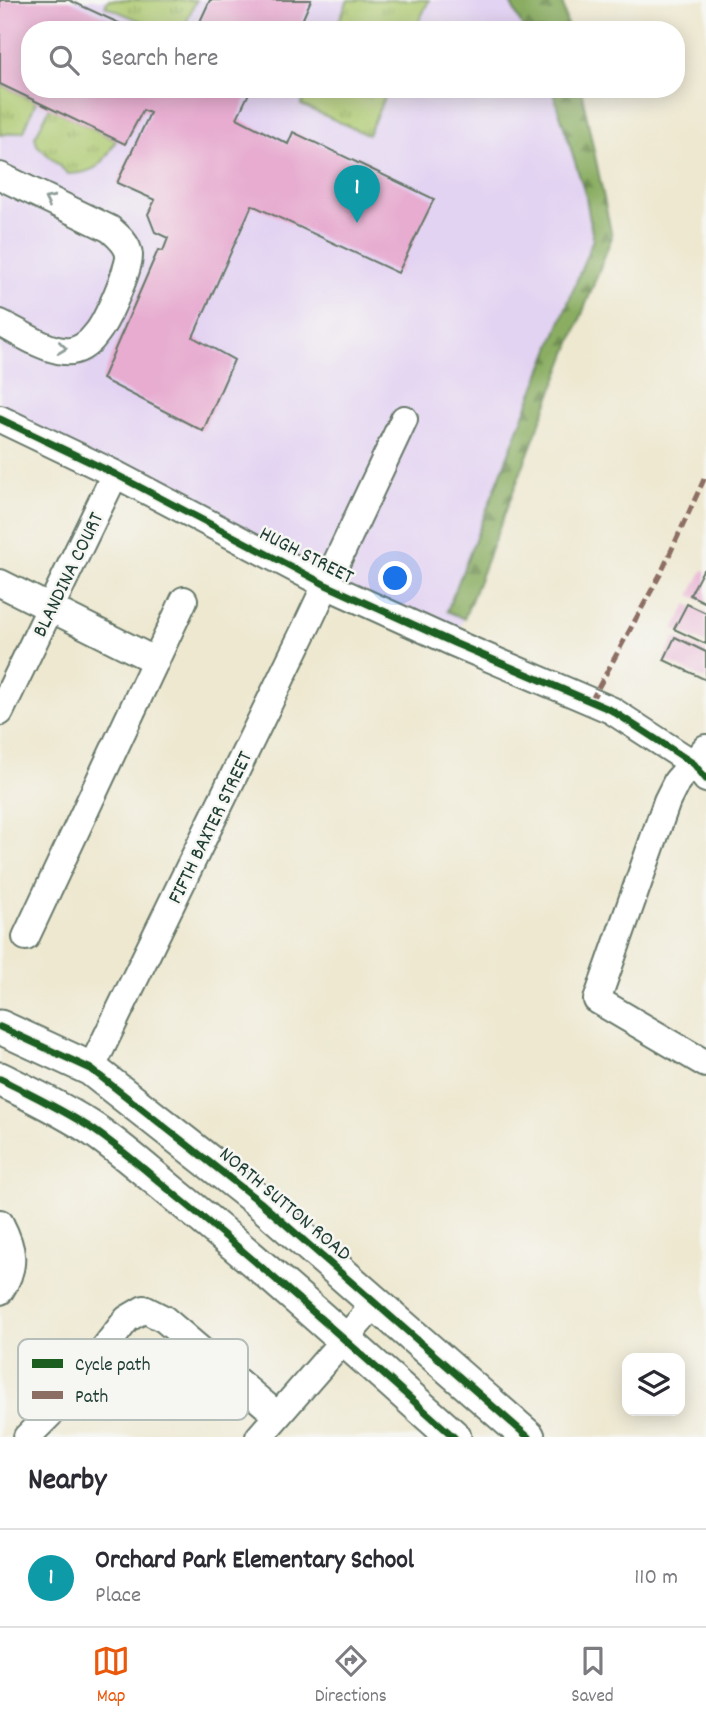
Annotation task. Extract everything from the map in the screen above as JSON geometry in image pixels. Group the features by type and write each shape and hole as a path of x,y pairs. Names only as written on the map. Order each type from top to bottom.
{"main road":[{"name":"NORTH SUTTON ROAD","path":"0,1027 91,1069 260,1202 528,1437"},
{"path":"0,1079 47,1103 104,1138 290,1290 454,1437"}],"street":[{"path":"0,176 110,229 129,251 129,265 97,334 82,348 65,352 44,345 0,323"},
{"name":"HUGH STREET","path":"0,419 115,474 326,585 611,710 702,764"},
{"name":"FIFTH BAXTER STREET","path":"91,1069 404,419"},
{"name":"BLANDINA COURT","path":"0,712 115,474"},
{"path":"0,583 156,661"},
{"path":"26,937 184,600"},
{"path":"702,764 677,781 667,801 597,1000 706,1064"},
{"path":"0,1223 12,1245 9,1278 0,1291"},
{"path":"248,1407 269,1429 376,1303"},
{"path":"112,1339 127,1319 144,1309 164,1319 183,1339"},
{"path":"27,1437 44,1420"}],"shaded area":[{"path":"0,0 562,0 566,21 21,21 21,98 583,98 612,237 454,643 0,419"}],"green space":[{"path":"108,0 196,0 187,21 141,21 105,6"},
{"path":"348,0 429,0 419,21 339,21"},
{"path":"509,0 562,0 566,21 520,21"},
{"path":"0,84 21,94 21,98 36,101 24,131 0,135"},
{"path":"304,98 384,98 368,135 301,105"},
{"path":"555,98 583,98 612,237 464,619 447,611 593,239 586,197"},
{"path":"50,107 116,140 98,166 86,172 68,174 37,145 35,137"}],"building":[{"path":"0,0 69,0 114,21 21,21 21,94 0,84"},
{"path":"210,0 311,0 302,21 200,21"},
{"path":"29,98 247,98 237,118 288,144 293,132 434,199 398,273 252,205 193,337 234,360 203,431 102,379 158,250 163,251 168,238 155,232 148,214 155,200 117,183 150,113 143,110 125,144"},
{"path":"703,570 706,571 706,603 690,595"},
{"path":"687,604 706,613 706,644 674,629"},
{"path":"675,637 706,652 706,680 664,660"}],"marked path":[{"path":"591,701 661,573 706,475"}],"cycle path":[{"path":"0,419 115,474 326,585 611,710 694,764 706,779"},
{"path":"0,1027 91,1069 260,1202 528,1437"},
{"path":"0,1079 71,1116 118,1147 321,1318 454,1437"}],"place":[{"name":"Orchard Park Elementary School","path":"357,223"}]}
